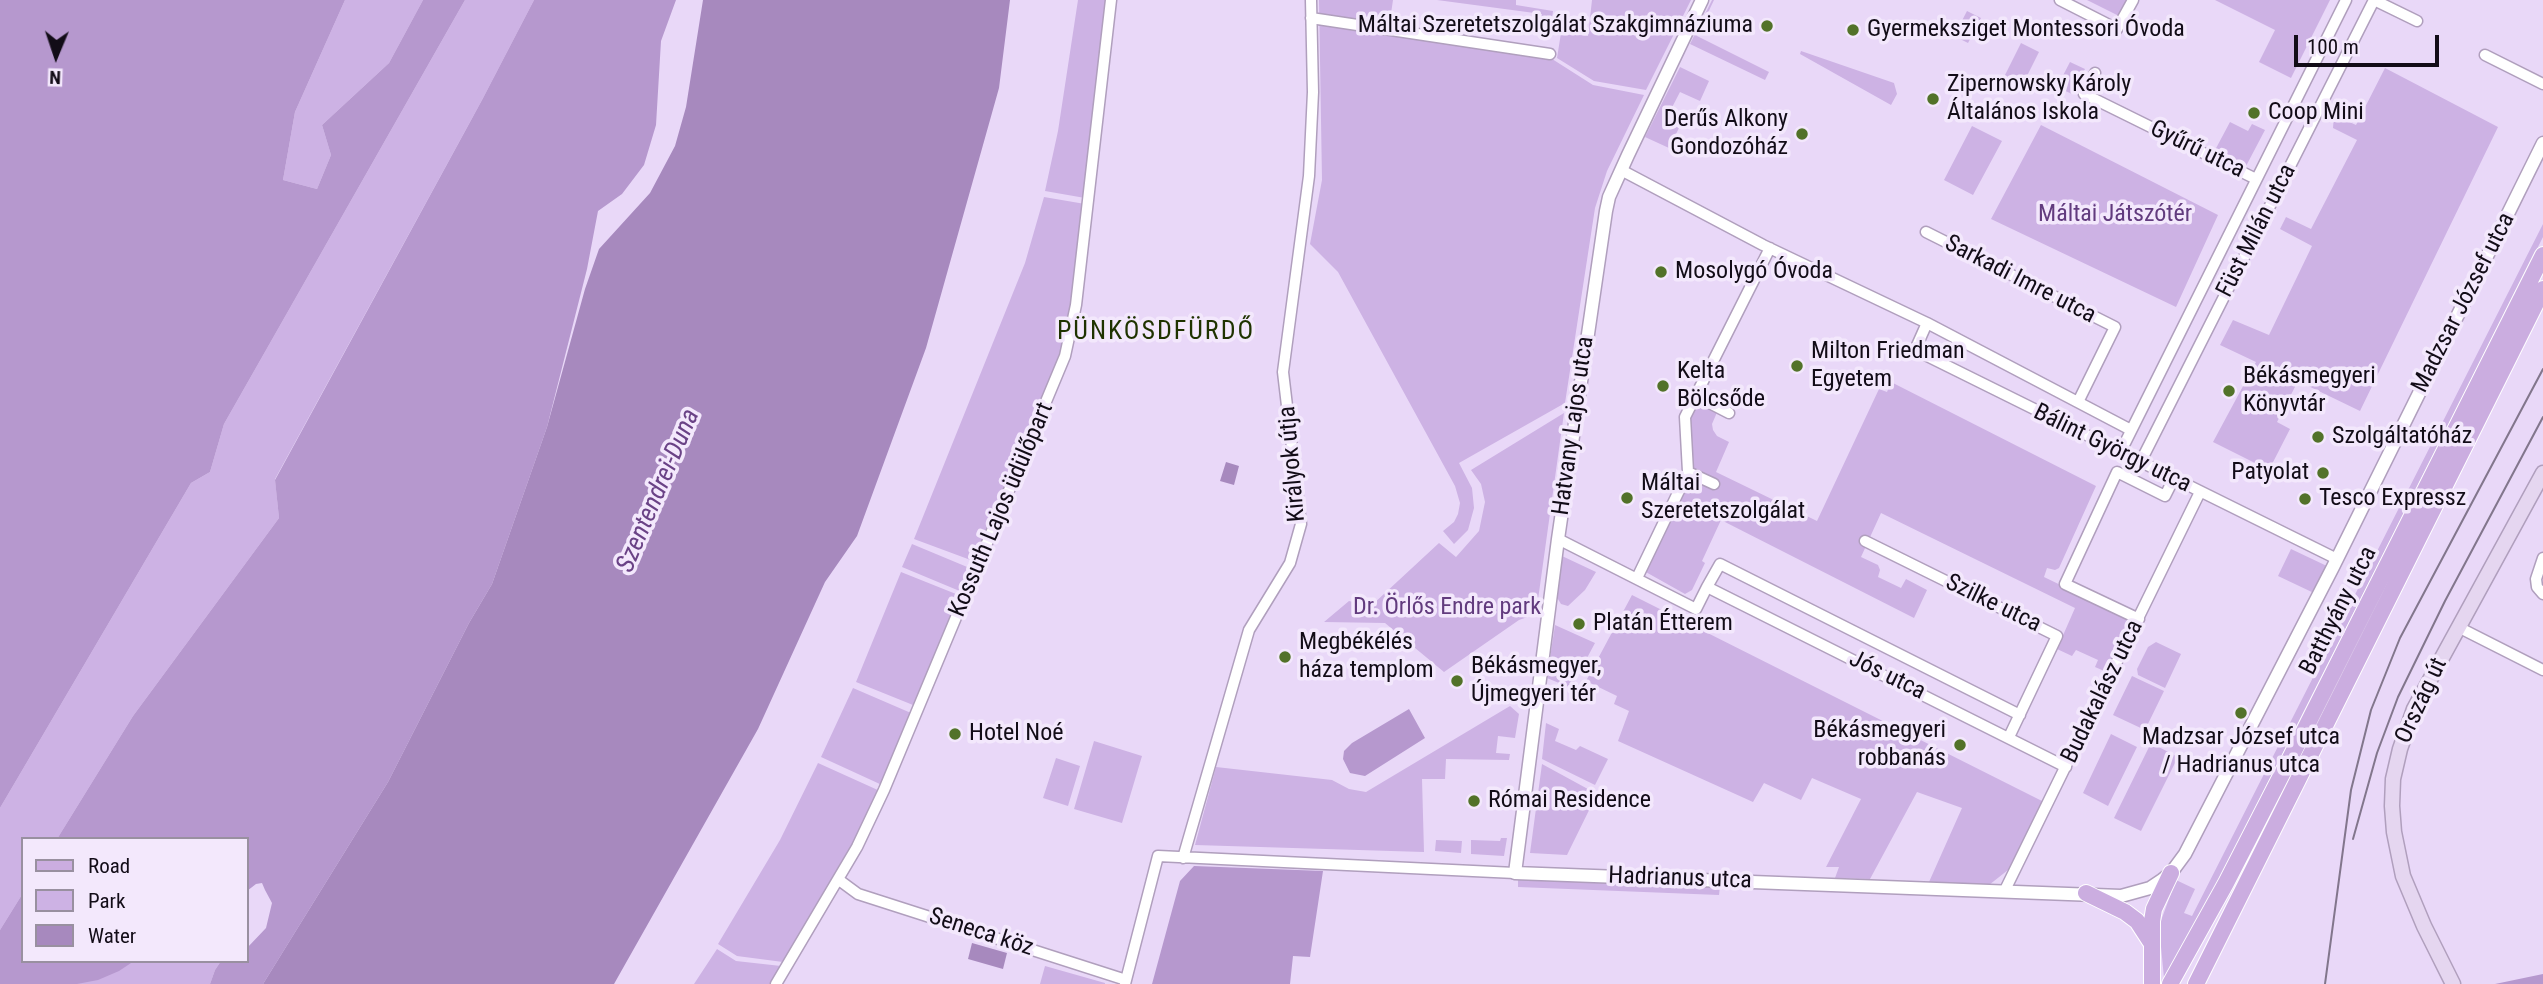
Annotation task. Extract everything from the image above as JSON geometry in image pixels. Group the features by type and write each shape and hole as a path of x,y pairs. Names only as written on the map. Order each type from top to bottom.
{"main road":[{"name":"Batthyány utca","path":"2169,984 2226,883 2543,255"},
{"name":"Batthyány utca","path":"2196,984 2543,289"},
{"name":"Ország út","path":"2453,984 2408,891 2396,846 2392,806 2397,761 2414,709 2543,473"},
{"path":"2152,984 2150,941 2154,909 2171,873"},
{"path":"2086,893 2125,912 2137,921 2150,941"}],"street":[{"name":"Kossuth Lajos üdülőpart","path":"776,984 839,880 884,790 1065,356 1076,306 1111,0"},
{"name":"Királyok útja","path":"1183,858 1249,630 1290,564 1301,524 1283,372 1309,176 1313,92 1311,0"},
{"name":"Hatvany Lajos utca","path":"1516,873 1558,540 1606,211 1621,170 1702,0"},
{"path":"2060,0 2117,29 2133,0"},
{"name":"Füst Milán utca","path":"2120,453 2346,0"},
{"path":"2374,0 2417,21"},
{"name":"Füst Milán utca","path":"2140,463 2374,0"},
{"path":"1311,18 1549,54"},
{"path":"2484,55 2543,84"},
{"name":"Gyűrű utca","path":"2095,73 2084,94 2256,179"},
{"name":"Madzsar József utca","path":"2171,873 2185,854 2337,559 2543,143"},
{"name":"Bálint György utca","path":"1621,170 1770,248 1927,323 2131,430"},
{"name":"Sarkadi Imre utca","path":"1926,232 2115,327 2078,402"},
{"path":"1637,578 1688,472 1685,417 1770,248"},
{"name":"Bálint György utca","path":"1927,323 1915,351 2337,559"},
{"path":"1696,396 1729,413"},
{"path":"1688,472 1714,484"},
{"path":"2139,619 2065,584 2117,472 2165,496 2173,480"},
{"name":"Budakalász utca","path":"2005,890 2200,492"},
{"name":"Jós utca","path":"1558,540 1696,609 1720,564 2020,715"},
{"name":"Szilke utca","path":"1865,541 2057,636 2009,737"},
{"path":"2543,558 2537,572 2536,584 2543,594"},
{"name":"Jós utca","path":"1707,587 2066,766"},
{"path":"2458,627 2543,670"},
{"path":"1125,982 1158,856 1183,858"},
{"name":"Hadrianus utca","path":"1183,858 2121,896 2150,888 2171,873"},
{"name":"Seneca köz","path":"839,880 858,894 1125,982"}],"green space":[{"path":"345,0 423,0 389,63 322,125 331,155 317,189 283,180 295,112"},
{"path":"465,0 534,0 275,479 279,518 133,716 58,837 21,837 21,896 0,930 0,808 191,483 210,472 224,424"},
{"path":"1078,0 1107,0 1085,198 1045,191 1058,131"},
{"path":"1319,0 1393,0 1388,34 1549,57 1593,85 1644,95 1607,171 1595,208 1565,403 1459,463 1472,488 1474,508 1468,530 1454,544 1443,531 1454,522 1458,514 1460,503 1455,486 1338,272 1310,244 1322,180"},
{"path":"1437,0 1516,0 1516,5 1553,11 1550,34 1540,33 1542,14"},
{"path":"1592,0 1691,0 1646,90 1594,81 1557,58 1561,33 1588,36"},
{"path":"1712,0 1697,36 1769,72 1765,80 1690,44"},
{"path":"2087,0 2127,0 2121,17"},
{"path":"2215,0 2330,0 2291,78 2259,62 2275,30"},
{"path":"1967,11 1981,18 1968,43 1954,36"},
{"path":"2021,43 2039,52 2022,86 2004,77"},
{"path":"1801,51 1894,83 1897,94 1891,105 1800,54"},
{"path":"2070,62 2085,69 2072,94 2057,87"},
{"path":"1680,67 1709,81 1700,101 1680,92 1665,121 1679,128 1669,148 1645,137"},
{"path":"2385,68 2498,127 2360,411 2298,381 2277,422 2290,429 2269,470 2213,442 2256,362 2220,345 2233,320 2269,335 2312,246 2280,229 2286,217 2311,229 2357,140 2333,128 2334,115 2356,125"},
{"path":"2230,122 2248,131 2252,124 2265,130 2245,168 2214,152"},
{"name":"Máltai Játszótér","path":"2041,125 2218,215 2176,307 1991,219"},
{"path":"1972,126 2002,141 1973,195 1944,180"},
{"path":"1044,197 1085,204 1068,324 1063,344 1018,462 976,562 914,539 1025,263"},
{"path":"2543,224 2543,237 2199,919 2164,978 2159,926 2176,880 2195,889 2184,913 2192,916"},
{"path":"1891,382 2096,486 2059,568 2047,568 2044,577 2133,620 2109,673 2095,667 2098,660 2076,650 2072,656 2057,649 2075,608 1881,513 1861,557 1878,565 1878,577 1901,588 1906,579 1927,590 1914,618 1721,520 1692,590 1685,594 1644,571 1693,470 1689,422 1695,407 1703,402 1718,410 1712,424 1713,430 1717,436 1729,442 1716,472 1817,521 1879,389 1887,392"},
{"name":"Dr. Örlős Endre park","path":"1564,413 1536,614 1519,620 1444,672 1385,623 1324,622 1349,601 1371,606 1439,543 1456,557 1479,531 1485,502 1481,484 1471,470"},
{"path":"912,544 972,569 962,592 902,567"},
{"path":"2291,549 2329,567 2316,594 2278,576"},
{"path":"1562,556 1596,572 1585,590 1568,606 1561,604 1556,596"},
{"path":"901,572 961,596 913,705 856,682"},
{"path":"1632,595 2044,802 2013,866 1989,885 1929,882 1962,808 1917,792 1870,879 1835,878 1839,867 1826,867 1861,799 1812,778 1801,800 1764,783 1753,802 1618,741 1629,711 1614,704 1617,696 1586,681"},
{"path":"1555,625 1595,643 1571,688 1547,678"},
{"path":"2156,642 2181,654 2165,688 2138,675 2137,669 2148,647"},
{"path":"2132,676 2164,691 2145,730 2113,715"},
{"path":"853,688 911,713 882,785 821,757"},
{"path":"1510,706 1519,714 1515,738 1498,736 1496,753 1510,754 1509,760 1446,759 1445,779 1422,779 1424,852 1195,845 1216,767 1332,780 1349,789 1366,792"},
{"path":"1546,723 1559,729 1555,741 1576,750 1580,746 1608,759 1595,785 1542,759"},
{"path":"2111,734 2137,747 2108,806 2083,793"},
{"path":"1094,741 1142,756 1122,823 1074,809"},
{"path":"2151,743 2178,757 2141,831 2114,818"},
{"path":"1056,758 1080,766 1068,806 1043,798"},
{"path":"818,763 880,791 856,841 783,962 737,956 718,944 780,840"},
{"path":"1542,764 1597,794 1567,855 1530,853"},
{"path":"1501,838 1507,838 1504,856 1471,854 1471,840 1500,841"},
{"path":"1436,840 1462,841 1461,853 1435,851"},
{"path":"1518,878 1720,886 1719,895 1518,887"},
{"path":"717,949 736,961 781,966 770,984 694,984"},
{"path":"47,963 220,963 210,984 75,984"},
{"path":"1045,966 1105,983 1105,984 1040,984"}],"shaded area":[{"path":"0,0 345,0 295,112 283,180 317,189 331,155 322,125 389,63 423,0 465,0 224,424 210,472 191,483 0,808"},
{"path":"534,0 676,0 661,41 656,125 644,165 622,194 598,211 587,269 547,427 492,584 469,623 388,782 263,984 210,984 220,963 248,963 248,947 266,928 272,903 262,883 248,890 248,837 58,837 133,716 279,518 275,480"},
{"path":"1409,709 1425,738 1365,776 1350,773 1343,759 1344,751 1352,743"},
{"path":"1194,866 1323,871 1310,957 1293,956 1290,984 1152,984 1180,881"},
{"path":"21,896 21,963 131,963 98,980 77,984 0,984 0,930"},
{"path":"2543,974 2543,984 2495,984"}],"water":[{"name":"Szentendrei-Duna","path":"703,0 1010,0 999,88 926,348 857,536 825,582 758,729 614,984 263,984 388,782 469,623 492,584 547,427 585,289 599,249 650,193 675,146 686,107"},
{"path":"1226,462 1239,466 1234,485 1220,481"},
{"path":"972,943 1007,953 1003,969 968,959"}],"tram line":[{"path":"2325,984 2351,790 2371,710 2400,638 2543,369"},
{"path":"2353,839 2377,753 2398,697 2445,601 2543,417"}],"place":[{"name":"Máltai Szeretetszolgálat Szakgimnáziuma","path":"1767,26"},
{"name":"Gyermeksziget Montessori Óvoda","path":"1853,30"},
{"name":"Zipernowsky Károly Általános Iskola","path":"1933,99"},
{"name":"Coop Mini","path":"2254,113"},
{"name":"Derűs Alkony Gondozóház","path":"1802,134"},
{"name":"Mosolygó Óvoda","path":"1661,272"},
{"name":"Milton Friedman Egyetem","path":"1797,366"},
{"name":"Kelta Bölcsőde","path":"1663,386"},
{"name":"Békásmegyeri Könyvtár","path":"2229,391"},
{"name":"Szolgáltatóház","path":"2318,437"},
{"name":"Patyolat","path":"2323,473"},
{"name":"Máltai Szeretetszolgálat","path":"1627,498"},
{"name":"Tesco Expressz","path":"2305,499"},
{"name":"Platán Étterem","path":"1579,624"},
{"name":"Megbékélés háza templom","path":"1285,657"},
{"name":"Békásmegyer, Újmegyeri tér","path":"1457,681"},
{"name":"Madzsar József utca / Hadrianus utca","path":"2241,713"},
{"name":"Hotel Noé","path":"955,734"},
{"name":"Békásmegyeri robbanás","path":"1960,745"},
{"name":"Római Residence","path":"1474,801"}],"district":[{"name":"PÜNKÖSDFÜRDŐ","path":"1156,332"}]}
